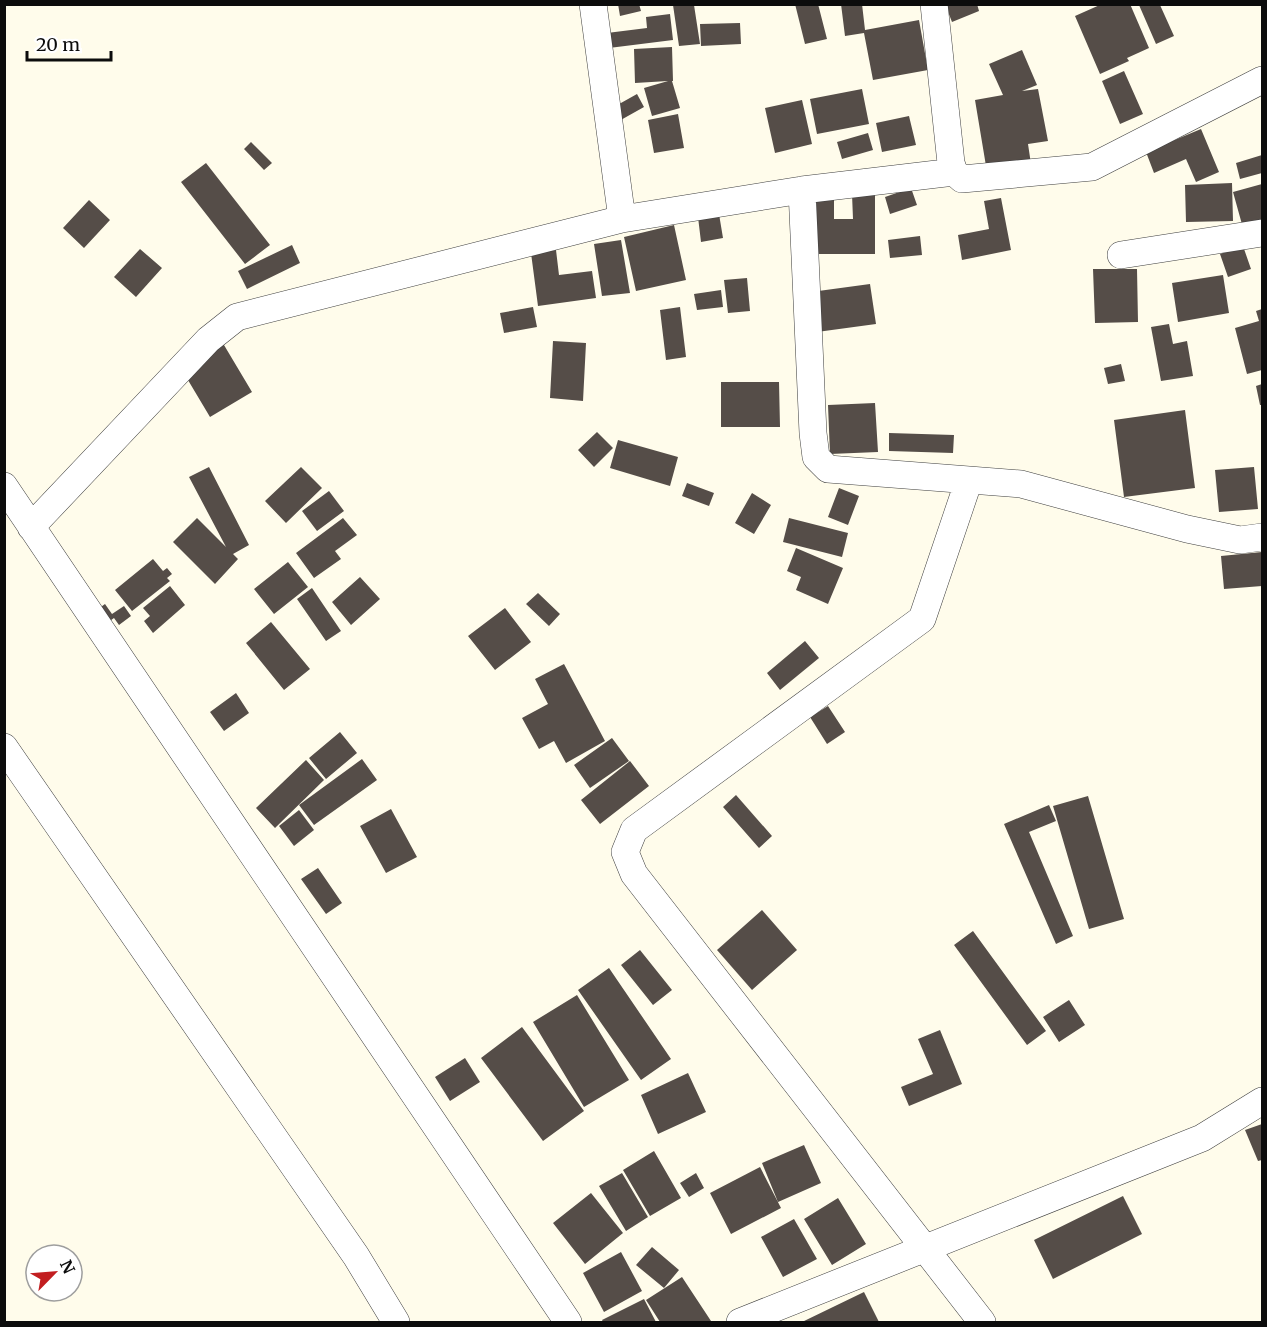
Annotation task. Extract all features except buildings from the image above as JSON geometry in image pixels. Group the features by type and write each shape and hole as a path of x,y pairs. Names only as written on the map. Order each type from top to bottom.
{"street":[{"path":"593,4 622,219"},
{"path":"934,4 951,163 954,172 962,179 1092,167 1263,80"},
{"path":"31,527 208,340 237,317 622,219 802,190 954,172"},
{"path":"802,190 813,433 816,457 828,469 1021,484 1187,529 1240,540 1263,537"},
{"path":"1121,255 1263,233"},
{"path":"969,480 922,619 634,830 625,852 634,874 982,1323"},
{"path":"4,486 568,1323"},
{"path":"4,747 357,1256 396,1323"},
{"path":"740,1323 1202,1138 1263,1101"}]}
